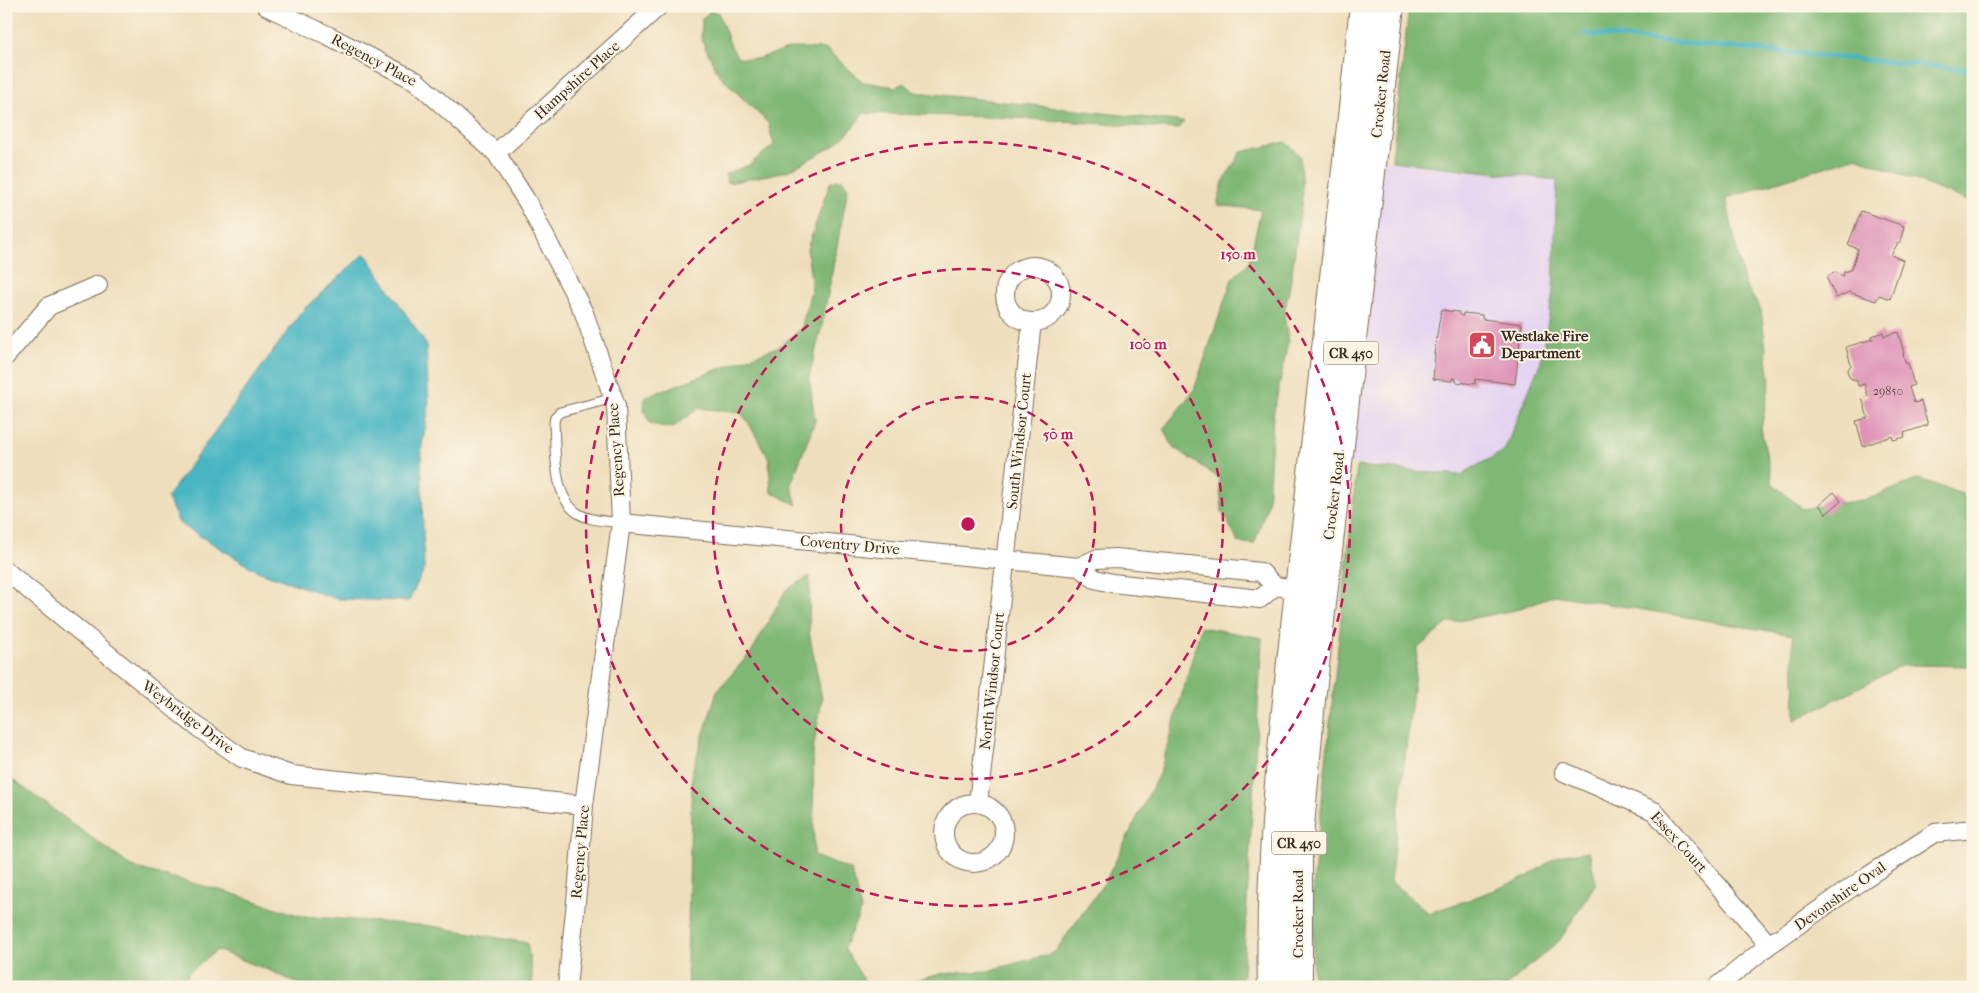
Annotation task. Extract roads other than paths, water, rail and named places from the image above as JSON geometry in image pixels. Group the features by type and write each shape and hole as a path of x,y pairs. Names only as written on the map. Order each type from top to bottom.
{"main road":[{"name":"Crocker Road","path":"1272,987 1271,890 1273,846 1299,590 1364,6"},
{"name":"Crocker Road","path":"1298,987 1298,850 1311,700 1299,590 1390,6"}],"street":[{"name":"Regency Place","path":"266,6 416,80 496,153 528,204 584,313 614,398 616,406 620,523 584,805 567,987"},
{"name":"Hampshire Place","path":"496,153 660,6"},
{"path":"6,356 49,306 98,285"},
{"name":"South Windsor Court","path":"1006,559 1032,322"},
{"name":"Coventry Drive","path":"620,523 1079,567 1096,560 1126,559 1261,572 1299,590"},
{"name":"North Windsor Court","path":"978,803 1006,559"},
{"name":"Coventry Drive","path":"1079,567 1095,579 1112,583 1260,599 1299,590"},
{"name":"Weybridge Drive","path":"6,571 196,726 242,758 291,775 584,805"},
{"name":"Essex Court","path":"1564,772 1654,811 1770,945"},
{"name":"Devonshire Oval","path":"1717,987 1770,945 1865,878 1935,833 1973,829"}],"lane":[{"path":"614,398 560,412 555,417 554,423 562,495 578,513 593,519 620,523"}],"water":[{"path":"365,253 426,344 429,407 421,451 424,569 409,601 337,599 257,571 179,523 167,497 303,310"}],"waterway":[{"path":"1585,34 1973,70"}],"place":[{"name":"Westlake Fire Department","path":"1482,345"}]}
